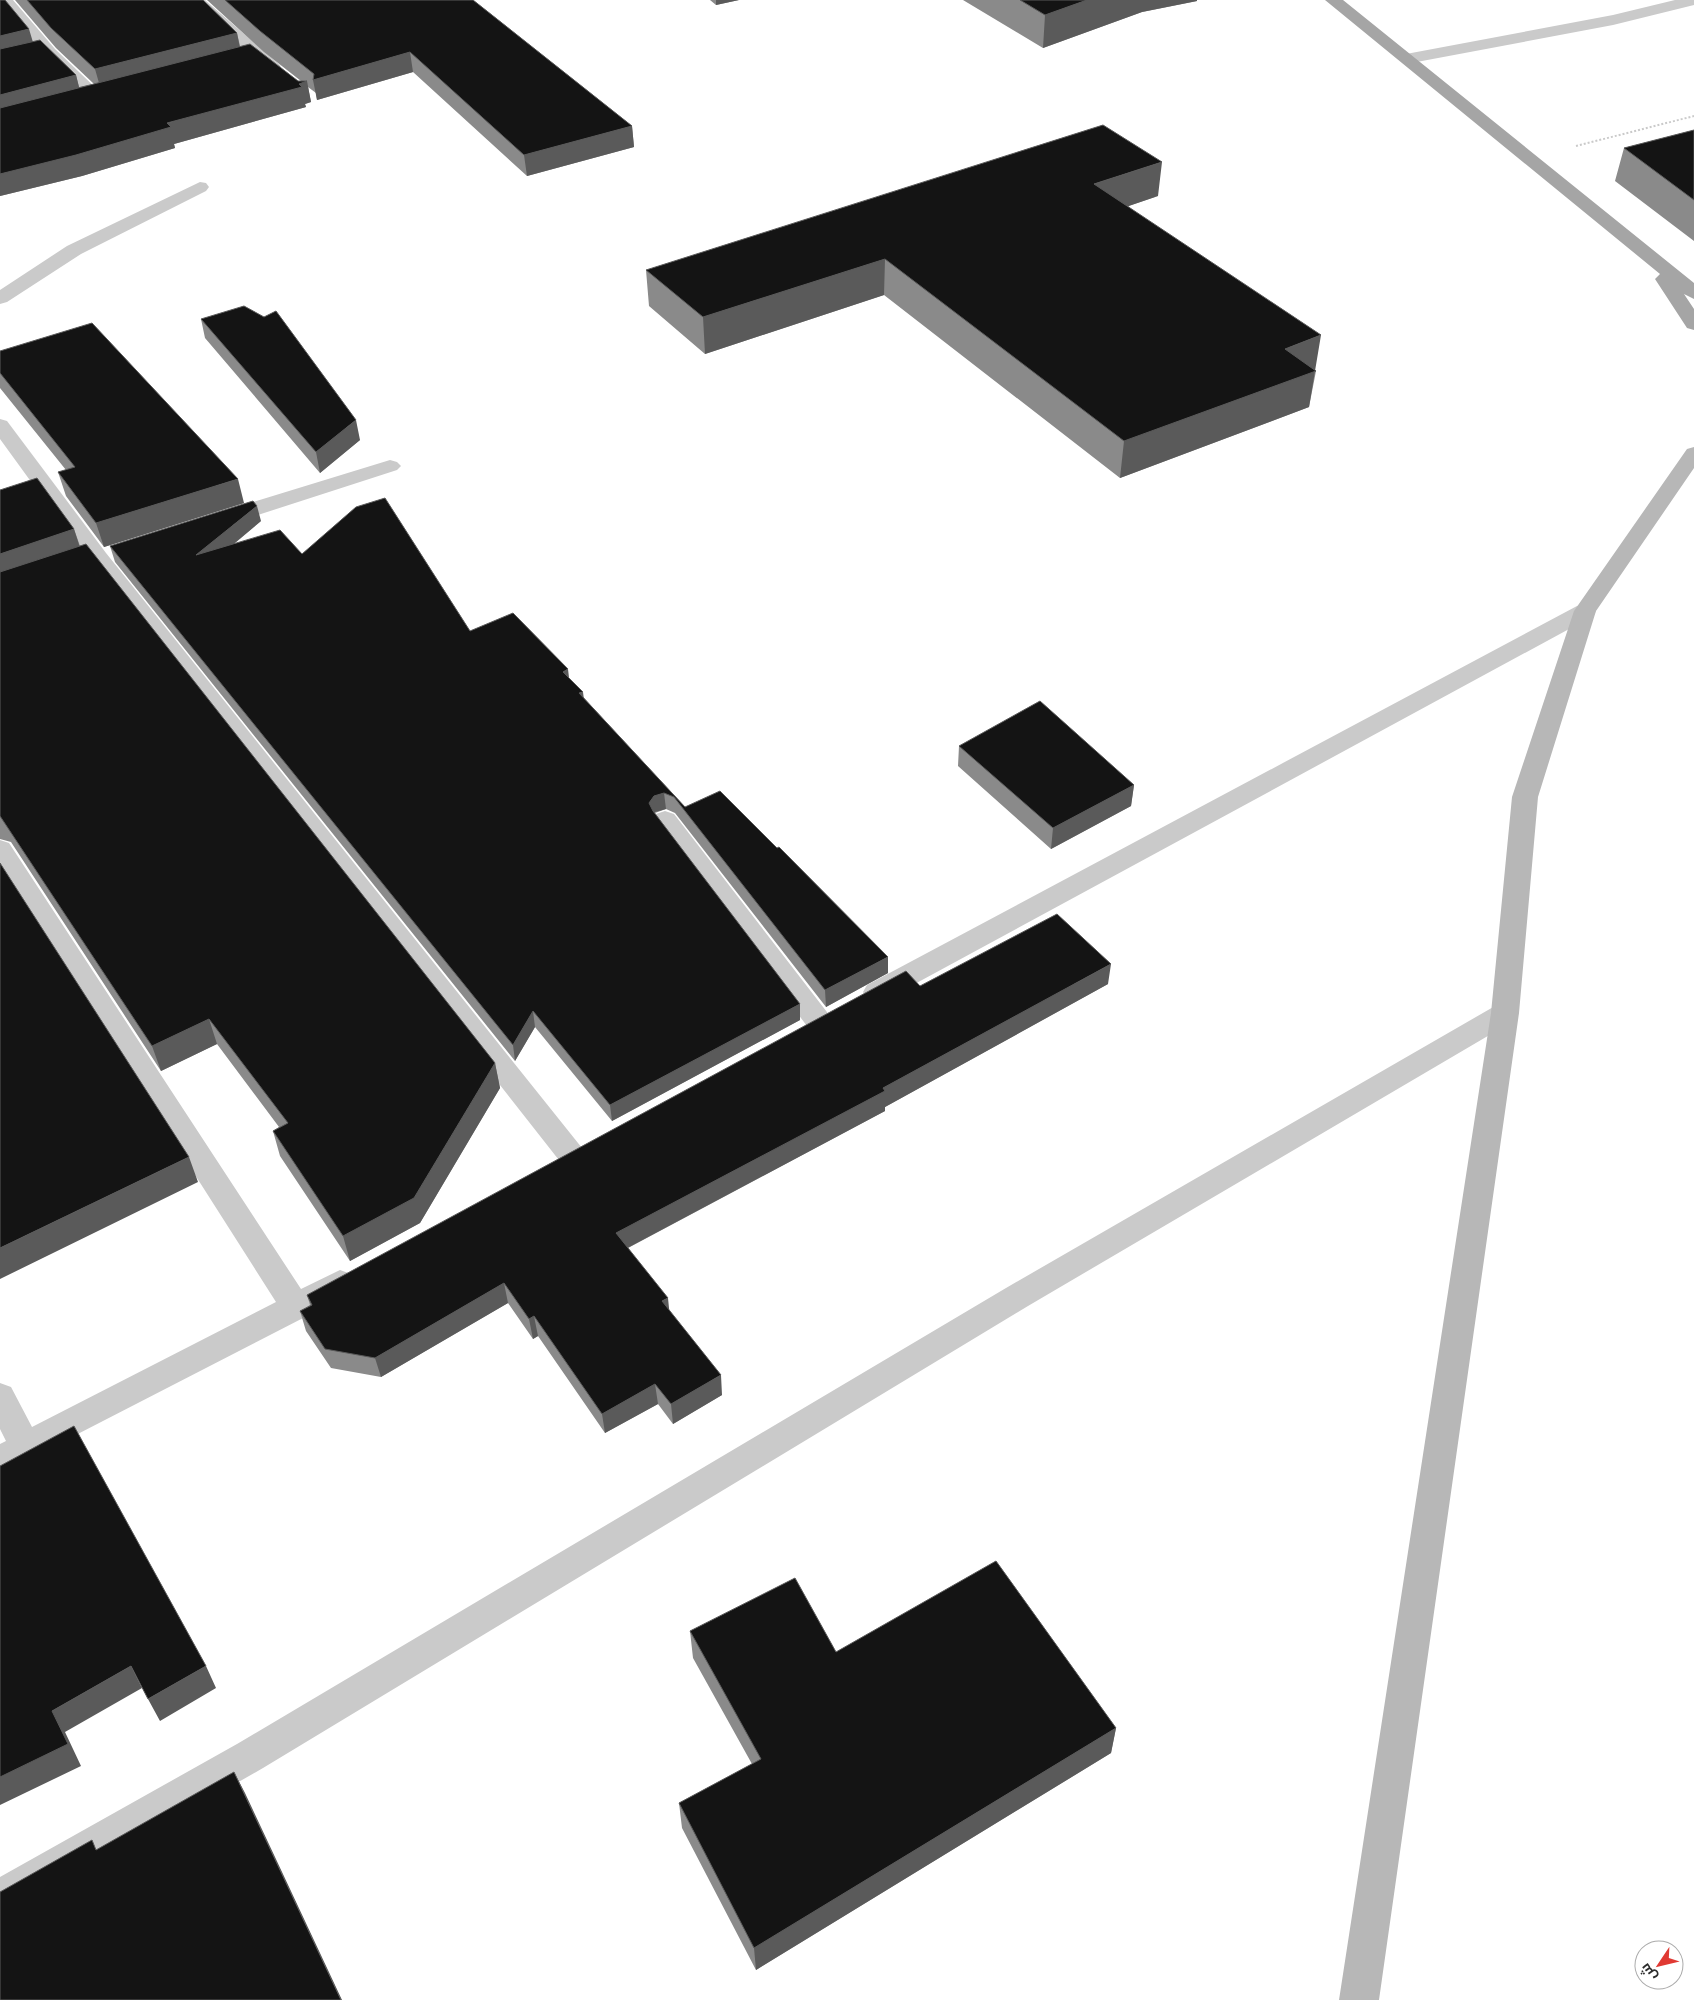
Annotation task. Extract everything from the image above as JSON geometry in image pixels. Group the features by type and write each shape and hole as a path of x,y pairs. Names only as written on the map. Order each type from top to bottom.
{"main road":[{"path":"1334,0 1694,293"},
{"path":"1648,254 1694,324"},
{"path":"1359,2000 1505,1013 1525,797 1585,612 1694,453"}],"street":[{"path":"196,0 257,56 286,79"},
{"path":"1406,59 1613,20 1694,0"},
{"path":"6,7 96,98"},
{"path":"32,56 49,52"},
{"path":"238,61 257,56"},
{"path":"77,103 115,93"},
{"path":"0,298 74,250 200,187"},
{"path":"0,425 98,558 572,1156"},
{"path":"202,525 390,466"},
{"path":"794,1036 1585,612"},
{"path":"665,820 838,1013"},
{"path":"0,848 296,1307"},
{"path":"0,1898 250,1756 1008,1302 1505,1013"},
{"path":"546,1170 598,1142"},
{"path":"0,1397 13,1453 296,1307 365,1269"}],"path":[{"path":"1528,158 1694,116"}],"building":[{"path":"0,0 5,0 29,29 0,36"},
{"path":"27,0 203,0 237,33 95,69 51,28"},
{"path":"225,0 473,0 632,126 524,155 410,52 313,80 314,74"},
{"path":"1020,0 1087,0 1045,15"},
{"path":"40,40 76,75 0,95 0,49"},
{"path":"250,44 298,81 307,81 299,84 302,87 167,123 171,127 76,155 0,174 0,108"},
{"path":"1103,125 1162,162 1094,184 1321,335 1285,349 1316,371 1124,441 885,259 703,317 646,270"},
{"path":"1694,130 1694,200 1624,148"},
{"path":"244,306 264,317 276,311 356,420 316,452 201,319"},
{"path":"92,323 238,479 96,523 58,472 75,467 0,373 0,351"},
{"path":"37,478 74,529 0,554 0,490"},
{"path":"385,498 470,631 513,613 568,669 563,672 583,692 579,693 685,807 720,791 777,848 779,847 888,957 825,990 674,797 664,793 654,796 649,803 653,811 800,1004 610,1105 533,1011 513,1045 110,546 253,501 257,506 196,555 280,530 302,554 356,507"},
{"path":"86,544 495,1063 414,1198 343,1236 273,1131 288,1123 209,1019 152,1046 0,816 0,572"},
{"path":"1040,701 1134,785 1053,828 959,746"},
{"path":"0,863 189,1157 0,1248"},
{"path":"1057,914 1111,964 883,1088 885,1091 616,1233 668,1298 662,1301 721,1375 671,1404 655,1384 602,1414 534,1316 529,1319 504,1283 375,1358 325,1349 300,1311 312,1305 307,1295 906,971 920,986"},
{"path":"74,1426 206,1666 148,1699 131,1666 52,1711 68,1744 0,1777 0,1466"},
{"path":"996,1561 1116,1728 754,1948 679,1803 761,1759 690,1631 795,1578 836,1652"},
{"path":"234,1772 341,2000 0,2000 0,1892 92,1840 96,1850"}]}
